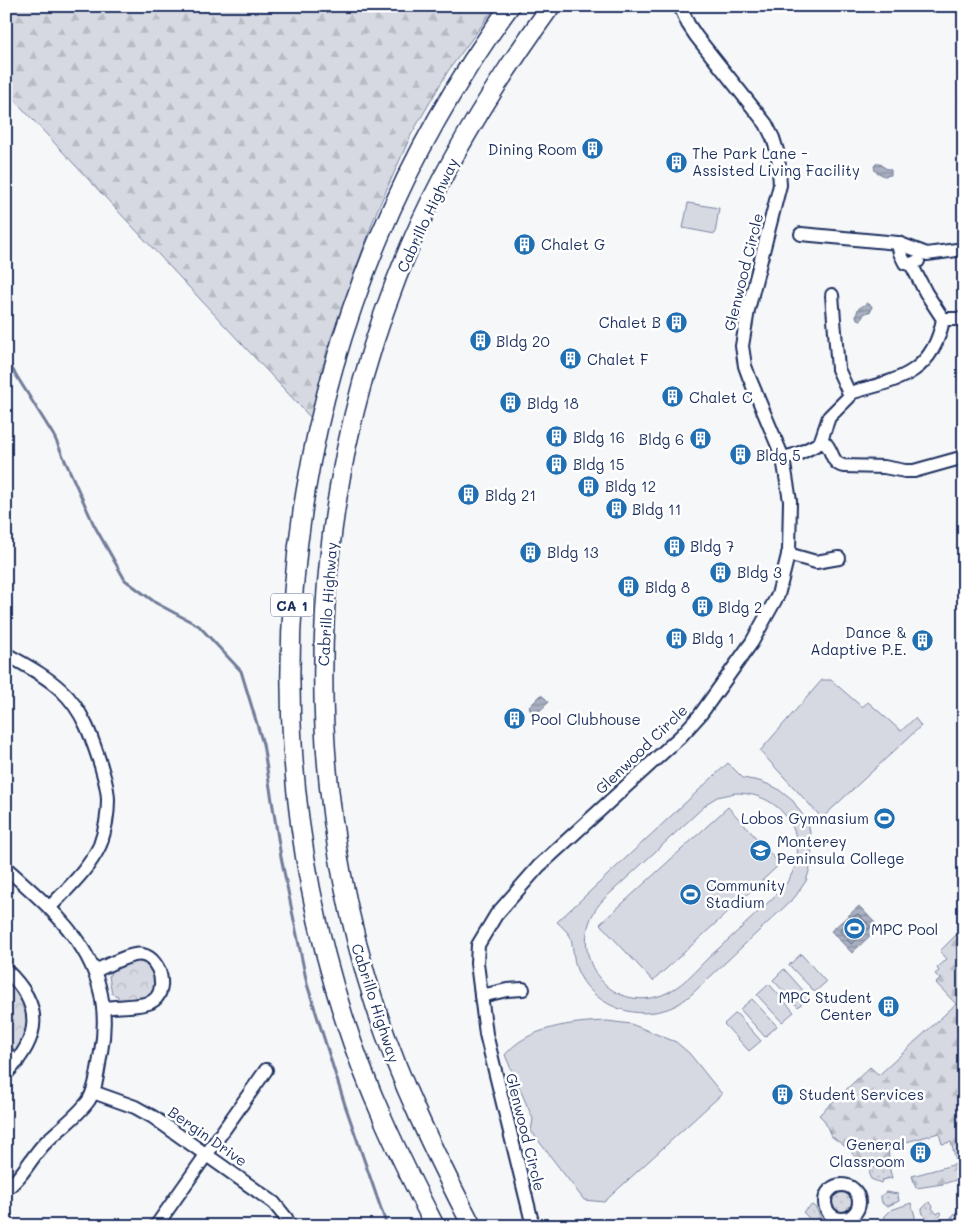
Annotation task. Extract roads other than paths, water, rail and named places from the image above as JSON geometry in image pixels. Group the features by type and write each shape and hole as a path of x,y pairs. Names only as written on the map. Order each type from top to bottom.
{"highway":[{"name":"CA 1","path":"435,1226 401,1161 367,1082 344,1016 319,927 306,860 294,768 290,678 292,607 301,516 311,454 329,379 358,287 389,212 425,141 466,70 510,6"},
{"name":"Cabrillo Highway","path":"470,1222 425,1132 398,1069 368,982 349,908 334,825 326,758 323,676 325,601 335,510 349,435 373,347 401,268 434,194 470,127 507,68 551,6"}],"street":[{"name":"Glenwood Circle","path":"533,1226 486,1034 476,963 478,945 496,914 539,866 675,742 700,715 752,642 778,595 788,554 790,501 783,458 749,377 742,346 748,310 778,196 780,171 778,154 774,138 766,124 696,36 680,6"},
{"path":"801,234 898,243 926,254"},
{"path":"849,393 893,380 918,368 934,349 943,319 926,293 911,264 905,262 900,254 898,243"},
{"path":"911,264 926,254 964,249"},
{"path":"820,443 826,423 834,411 847,399 849,393 838,368 832,295"},
{"path":"943,319 964,319"},
{"path":"783,458 798,454 825,442 828,444 834,459 844,466 884,467 914,471 964,457"},
{"path":"788,554 816,562 839,558"},
{"path":"6,654 52,683 77,708 89,732 106,784 108,798 107,813 99,846 81,874 50,908"},
{"path":"6,868 50,908 78,939 95,970 104,1008 103,1043 93,1092 82,1108 45,1143 21,1175 6,1189"},
{"path":"95,970 139,954 148,957 157,966 161,987 154,1000 146,1004 104,1008"},
{"path":"6,970 24,990 30,1000 34,1020 30,1040 17,1062 6,1074"},
{"path":"481,996 507,990 523,989"},
{"path":"6,1053 17,1062"},
{"path":"156,1226 266,1070"},
{"name":"Bergin Drive","path":"93,1092 144,1111 274,1203 290,1226"},
{"path":"829,1226 824,1198 826,1193 835,1185 846,1185 856,1191 859,1202 856,1213 847,1226"},
{"path":"826,1210 834,1218 840,1219 846,1219 856,1213"}],"water":[{"path":"880,163 885,168 891,170 891,175 884,176 875,171 874,166"},
{"path":"867,303 872,306 871,311 864,314 861,320 857,319 858,309"},
{"path":"541,695 548,703 536,714 531,712 529,707"},
{"name":"MPC Pool","path":"859,906 879,927 852,953 831,931"}],"waterway":[{"path":"6,359 54,436 94,525 125,580 156,603 199,626 241,671 263,744 281,857 307,984 345,1105 387,1226"}],"place":[{"name":"Dining Room","path":"593,149"},
{"name":"The Park Lane - Assisted Living Facility","path":"676,162"},
{"name":"Chalet G","path":"525,244"},
{"name":"Chalet B","path":"677,322"},
{"name":"Bldg 20","path":"480,341"},
{"name":"Chalet F","path":"571,359"},
{"name":"Chalet C","path":"673,397"},
{"name":"Bldg 18","path":"511,403"},
{"name":"Bldg 16","path":"557,437"},
{"name":"Bldg 6","path":"700,439"},
{"name":"Bldg 5","path":"740,455"},
{"name":"Bldg 15","path":"557,464"},
{"name":"Bldg 12","path":"589,486"},
{"name":"Bldg 21","path":"469,495"},
{"name":"Bldg 11","path":"616,509"},
{"name":"Bldg 7","path":"674,546"},
{"name":"Bldg 13","path":"531,552"},
{"name":"Bldg 3","path":"721,572"},
{"name":"Bldg 8","path":"629,587"},
{"name":"Bldg 2","path":"702,607"},
{"name":"Bldg 1","path":"676,638"},
{"name":"Dance & Adaptive P.E.","path":"923,641"},
{"name":"Pool Clubhouse","path":"515,719"},
{"name":"Lobos Gymnasium","path":"885,818"},
{"name":"Monterey Peninsula College","path":"761,850"},
{"name":"Community Stadium","path":"690,894"},
{"name":"MPC Pool","path":"855,929"},
{"name":"MPC Student Center","path":"888,1006"},
{"name":"Student Services","path":"783,1094"},
{"name":"General Classroom","path":"921,1153"}]}
